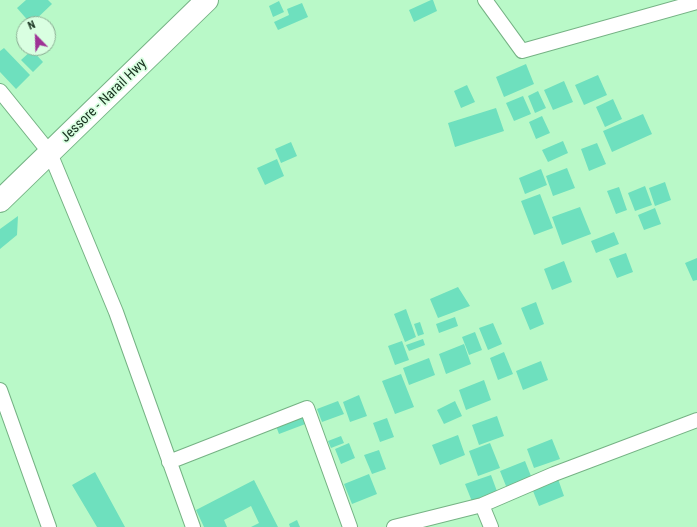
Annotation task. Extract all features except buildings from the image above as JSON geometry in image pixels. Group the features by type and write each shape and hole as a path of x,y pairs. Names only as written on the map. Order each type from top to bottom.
{"highway":[{"name":"Jessore - Narail Hwy","path":"0,201 207,0"}],"street":[{"path":"485,0 522,51 697,2"},
{"path":"0,91 50,153 116,312 192,527"},
{"path":"0,390 49,527"},
{"path":"169,462 307,408 350,527"},
{"path":"394,527 482,505 554,474 697,420"},
{"path":"482,505 490,527"}]}
